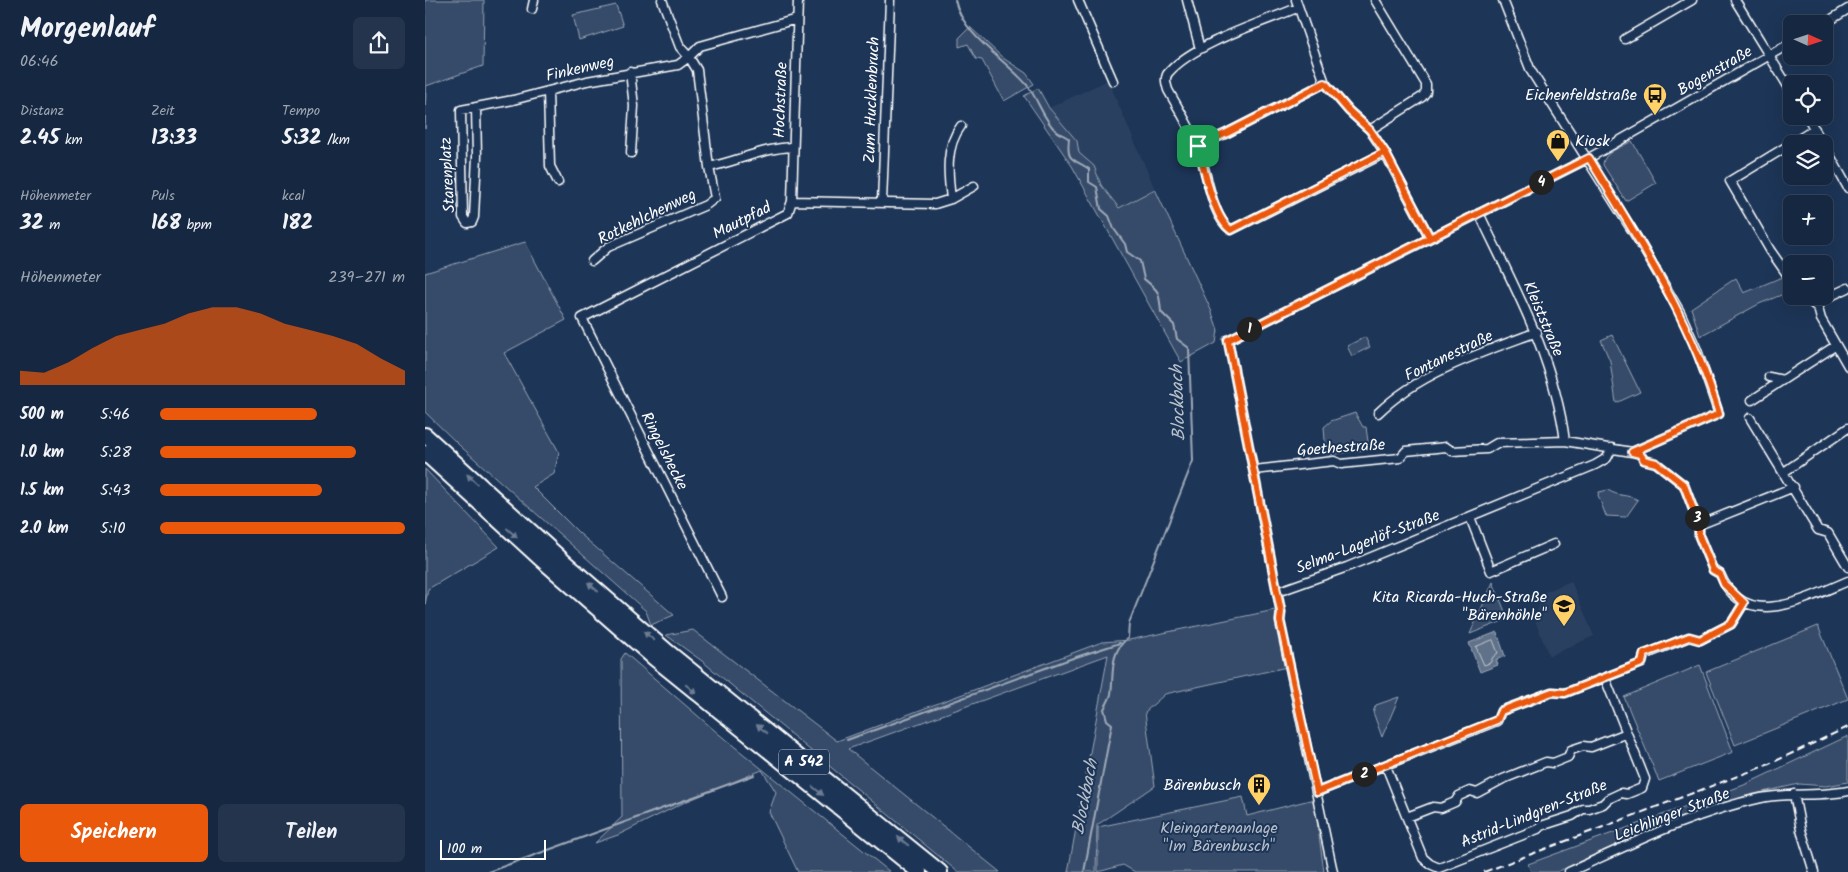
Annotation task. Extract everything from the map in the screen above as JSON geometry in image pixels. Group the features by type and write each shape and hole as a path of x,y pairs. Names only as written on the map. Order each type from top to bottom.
{"highway":[{"name":"A 542","path":"425,435 623,623 654,658 919,872"},
{"name":"A 542","path":"425,453 623,623 668,652 940,872"}],"street":[{"path":"532,9 534,0"},
{"path":"662,0 680,47 697,70 709,167 732,162 759,151 793,147"},
{"name":"Hochstraße","path":"792,201 798,0"},
{"name":"Zum Hucklenbruch","path":"882,202 890,0"},
{"path":"1078,0 1113,81"},
{"path":"1187,0 1200,49"},
{"path":"1370,130 1422,97 1425,92 1425,84 1375,0"},
{"path":"1503,0 1531,71 1589,158 1679,312 1697,350 1719,414 1632,452"},
{"path":"1625,39 1692,0"},
{"path":"1735,0 1783,78"},
{"path":"1385,152 1231,230 1224,225 1217,210 1198,146 1168,90 1165,80 1168,72 1200,49 1297,4 1325,83 1349,111 1370,130 1385,152 1430,238"},
{"path":"1833,18 1848,9"},
{"name":"Finkenweg","path":"476,108 629,72 678,65 700,46 797,19"},
{"name":"Bogenstraße","path":"1333,872 1280,621 1281,612 1228,340 1589,158 1783,48"},
{"path":"629,72 634,106 631,153"},
{"path":"1198,146 1325,83"},
{"path":"548,91 550,166 558,182"},
{"name":"Starenplatz","path":"476,108 477,156 474,218 473,222 467,223 463,217 459,120 461,110 476,108"},
{"path":"1813,125 1818,135"},
{"path":"951,199 948,173 951,142 961,126"},
{"path":"1805,135 1815,129"},
{"path":"1783,149 1730,181 1770,250 1783,269"},
{"path":"1833,162 1848,188"},
{"name":"Rotkehlchenweg","path":"592,261 608,248 706,205 715,198 709,167"},
{"name":"Mautpfad","path":"582,318 788,213 792,201 935,204 951,199 974,186"},
{"name":"Kleiststraße","path":"1479,213 1537,332 1549,364 1565,441"},
{"path":"1818,308 1822,300 1848,288"},
{"path":"1814,305 1818,308 1821,319 1848,366"},
{"name":"Ringelshecke","path":"582,318 723,597"},
{"name":"Fontanestraße","path":"1378,413 1392,399 1475,355 1537,332"},
{"path":"1752,400 1835,346"},
{"path":"1769,377 1783,380"},
{"path":"1750,418 1794,487 1818,530 1828,533 1848,567"},
{"path":"1784,472 1848,428"},
{"name":"Goethestraße","path":"1254,470 1334,461 1341,464 1394,459 1400,458 1406,451 1446,447 1452,451 1487,449 1497,442 1565,441 1640,454 1644,460 1656,463 1684,485 1699,525 1699,536 1713,570 1720,574 1724,584 1744,603"},
{"name":"Selma-Lagerlöf-Straße","path":"1277,592 1347,567 1601,463 1607,458 1612,448"},
{"path":"1699,525 1794,487"},
{"path":"1470,517 1491,571 1554,544"},
{"path":"1317,792 1497,720 1501,711 1552,692 1565,693 1642,663 1644,654 1689,637 1700,640 1731,624 1744,603 1764,607 1789,605 1848,581"},
{"name":"Astrid-Lindgren-Straße","path":"1385,766 1423,858 1439,868 1549,823 1572,816 1583,809 1603,804 1607,799 1621,793 1627,794 1642,788 1645,779 1605,678"},
{"path":"1407,817 1433,807 1441,808 1455,802 1459,796 1470,791 1477,793 1503,779 1547,762 1553,763 1561,760 1568,756 1571,750 1583,746 1591,747 1627,733"},
{"name":"Leichlinger Straße","path":"1569,872 1696,817 1754,800 1794,794 1848,791"},
{"path":"1794,794 1801,830 1814,872"}],"shaded area":[{"path":"1108,80 1155,189 1119,208 1101,185 1094,166 1079,153 1077,141 1049,108"},
{"name":"Kita Ricarda-Huch-Straße \"Bärenhöhle\"","path":"1571,581 1594,636 1549,656 1534,618 1545,592"}],"green space":[{"path":"425,0 484,0 483,66 426,86 425,129"},
{"path":"616,5 623,26 579,40 573,15"},
{"path":"970,27 1003,58 1026,73 1034,84 1004,101 982,60 976,59 968,44 959,47 959,38"},
{"path":"1038,88 1049,108 1077,141 1079,153 1094,166 1101,185 1119,208 1155,189 1211,310 1218,330 1216,343 1181,362 1072,166 1024,96"},
{"path":"1632,141 1656,183 1626,201 1603,165 1604,160 1610,153"},
{"path":"525,242 566,320 504,353 559,452 554,474 533,487 579,533 674,615 651,625 646,611 459,445 425,412 425,273"},
{"path":"1782,277 1783,279 1783,294 1759,304 1700,336 1691,308 1736,278 1744,293"},
{"path":"1612,335 1640,392 1616,403 1610,361 1601,340"},
{"path":"1365,337 1370,347 1352,356 1347,346"},
{"path":"1355,413 1363,427 1366,427 1369,449 1329,455 1326,453 1324,427 1331,421"},
{"path":"425,469 499,547 428,589 425,605"},
{"path":"1608,490 1615,494 1638,500 1626,517 1606,516 1598,495 1599,492"},
{"path":"1493,582 1508,619 1470,634"},
{"path":"1275,610 1287,667 1165,694 1145,712 1155,786 1097,825 1096,872 1068,872 1108,655 848,749 1000,872 958,872 702,661 666,635 693,630 837,741 1102,642 1129,640"},
{"path":"1818,626 1848,699 1735,745 1706,672"},
{"path":"625,653 720,735 890,872 798,872 769,812 776,792 762,770 685,802 618,835 595,843 622,817 621,659"},
{"path":"1700,665 1733,752 1659,781 1624,697"},
{"path":"1399,697 1382,737 1373,712 1376,705"},
{"path":"1848,736 1848,782 1826,786 1799,784 1745,796 1629,839 1557,872 1531,872 1528,864 1744,785"},
{"name":"Kleingartenanlage \"Im Bärenbusch\"","path":"1243,797 1247,816 1314,799 1324,872 1135,872 1123,865 1098,872 1098,827"}],"water":[{"path":"1497,632 1505,656 1496,660 1498,665 1480,672 1469,643"}],"waterway":[{"name":"Blockbach","path":"955,0 959,13 975,36 1018,75 1027,85 1051,126 1069,139 1070,156 1089,169 1089,182 1097,187 1101,209 1109,216 1114,229 1125,244 1127,252 1140,261 1144,279 1158,292 1161,312 1174,325 1177,339 1189,348 1193,461 1129,623 1128,638 1122,644 1115,657 1111,694 1104,709 1107,720 1112,724 1084,872"},
{"path":"847,740 1073,658 1120,643"},
{"path":"488,872 754,775"}],"railway":[{"path":"1484,872 1767,765 1848,727"}],"place":[{"name":"Eichenfeldstraße","path":"1655,116"},
{"name":"Kiosk","path":"1558,162"},
{"name":"Kita Ricarda-Huch-Straße \"Bärenhöhle\"","path":"1564,627"},
{"name":"Bärenbusch","path":"1259,806"}],"route":[{"path":"1198,146 1217,210 1224,225 1231,230 1385,152 1399,182 1418,217 1430,238 1589,158 1679,312 1697,350 1711,387 1719,414 1632,452 1640,454 1644,460 1656,463 1675,480 1684,485 1699,525 1699,536 1713,570 1720,574 1724,584 1734,596 1744,603 1731,624 1700,640 1689,637 1644,654 1642,663 1605,678 1565,693 1552,692 1501,711 1497,720 1317,792 1280,621 1281,612 1228,340 1430,238 1399,182 1385,152 1370,130 1349,111 1325,83 1198,146"}]}
